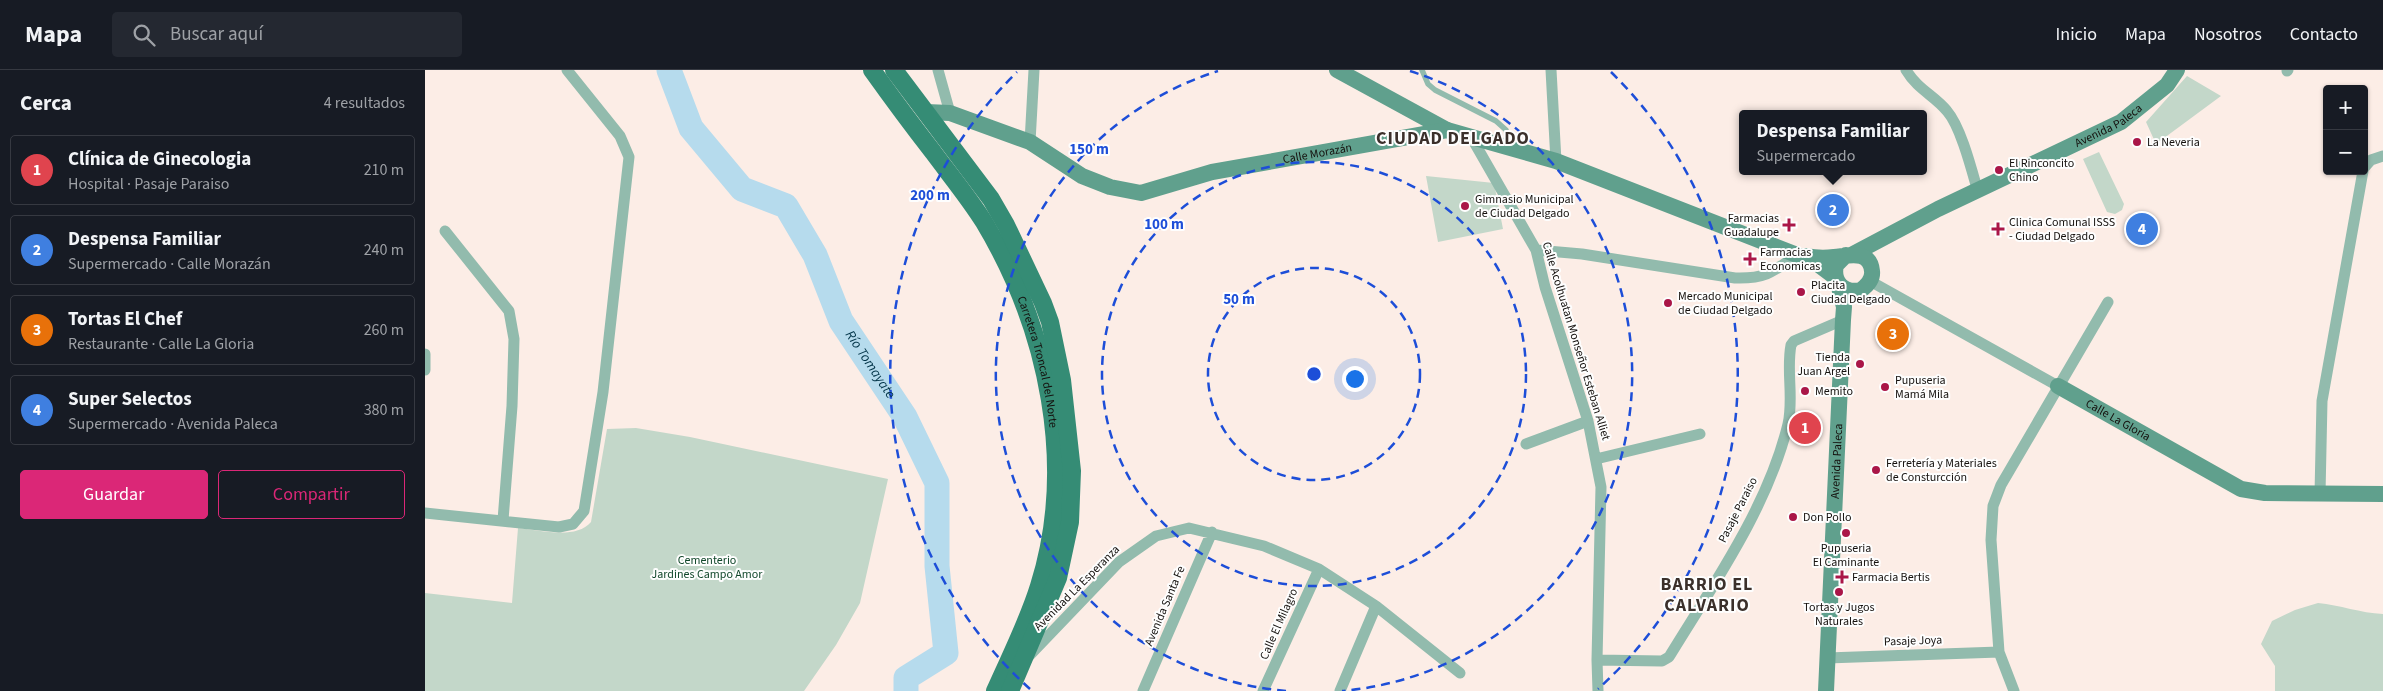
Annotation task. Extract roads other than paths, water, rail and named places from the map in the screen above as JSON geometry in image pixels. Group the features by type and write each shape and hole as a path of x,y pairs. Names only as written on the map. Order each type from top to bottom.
{"main road":[{"name":"Carretera Troncal del Norte","path":"872,70 983,220 1012,271 1021,292 1043,364 1052,416 1055,448 1056,476 1053,522 1040,585 995,691"},
{"name":"Carretera Troncal del Norte","path":"894,70 991,199 1020,252 1050,322 1062,380 1071,471 1069,522 1058,578 1010,691"},
{"path":"1337,70 1447,130"},
{"name":"Avenida Paleca","path":"1850,255 1894,234 1931,213 2121,122 2167,85 2177,70"},
{"name":"Calle Morazán","path":"925,112 950,113 1030,142 1082,176 1110,187 1141,192 1212,172 1447,130 1557,161 1797,255 1819,265 1837,280"},
{"name":"Avenida Paleca","path":"1843,320 1848,306 1867,280 1879,248 1894,234"},
{"name":"Calle Morazán","path":"1797,255 1817,258 1850,255"},
{"path":"1850,255 1863,257 1867,280 1847,290 1837,280 1836,265 1850,255"},
{"name":"Avenida Paleca","path":"1826,691 1843,320 1843,300 1837,280"},
{"name":"Calle La Gloria","path":"2058,386 2241,489 2265,493 2383,494"}],"street":[{"path":"425,513 559,527 573,524 584,511 603,392 629,157 619,136 567,70"},
{"path":"938,70 950,113"},
{"path":"1030,142 1034,70"},
{"path":"1551,70 1557,161"},
{"path":"1906,70 1914,83 1948,111 1964,146 1978,192"},
{"name":"Calle Acolhuatan Monseñor Esteban Alliet","path":"1470,135 1537,250 1545,287 1588,421 1601,487 1598,691"},
{"path":"2368,164 2371,160 2383,156"},
{"path":"2320,494 2322,401 2362,175"},
{"path":"445,231 509,311 514,339 512,406 503,520"},
{"path":"1537,250 1582,254 1735,278 1755,278 1771,273 1797,255"},
{"name":"Calle La Gloria","path":"1867,280 2058,386"},
{"path":"2014,691 1999,652 1991,540 1993,506 2001,485 2108,302"},
{"name":"Pasaje Paraiso","path":"1597,660 1662,661 1669,657 1730,557 1776,463 1789,416 1791,345 1843,320"},
{"path":"425,354 425,370"},
{"path":"1525,444 1588,421"},
{"path":"1596,459 1700,434"},
{"name":"Avenidad La Esperanza","path":"1023,663 1116,564 1145,542 1161,534 1183,529 1212,532 1264,546 1319,569 1376,606 1460,674"},
{"name":"Avenida Santa Fe","path":"1143,691 1212,532"},
{"name":"Calle El Milagro","path":"1263,691 1319,569"},
{"path":"1341,691 1376,606"},
{"name":"Pasaje Joya","path":"1827,658 1999,652"}],"lane":[{"path":"1422,70 1428,84 1435,90 1496,121 1506,130 1511,147"}],"waterway":[{"name":"Río Tomayate","path":"669,70 691,128 742,189 786,206 815,255 841,321 905,417 937,483 937,566 946,653 906,678 906,691"}],"place":[{"name":"La Neveria","path":"2137,142"},
{"name":"El Rinconcito Chino","path":"1999,170"},
{"name":"Gimnasio Municipal de Ciudad Delgado","path":"1465,206"},
{"name":"Despensa Familiar","path":"1833,210"},
{"name":"Farmacias Guadalupe","path":"1789,225"},
{"name":"Clinica Comunal ISSS - Ciudad Delgado","path":"1998,229"},
{"name":"Super Selectos","path":"2142,229"},
{"name":"Farmacias Economicas","path":"1750,259"},
{"name":"Placita Ciudad Delgado","path":"1801,292"},
{"name":"Mercado Municipal de Ciudad Delgado","path":"1668,303"},
{"name":"Tortas El Chef","path":"1893,334"},
{"name":"Tienda Juan Argel","path":"1860,364"},
{"name":"Pupuseria Mamá Mila","path":"1885,387"},
{"name":"Memito","path":"1805,391"},
{"name":"Clínica de Ginecologia","path":"1805,428"},
{"name":"Ferretería y Materiales de Consturcción","path":"1876,470"},
{"name":"Don Pollo","path":"1793,517"},
{"name":"Pupuseria El Caminante","path":"1846,533"},
{"name":"Farmacia Bertis","path":"1842,577"},
{"name":"Tortas y Jugos Naturales","path":"1839,592"}],"district":[{"name":"CIUDAD DELGADO","path":"1453,138"},
{"name":"BARRIO EL CALVARIO","path":"1707,594"}],"park label":[{"name":"Cementerio Jardines Campo Amor","path":"707,567"}]}
